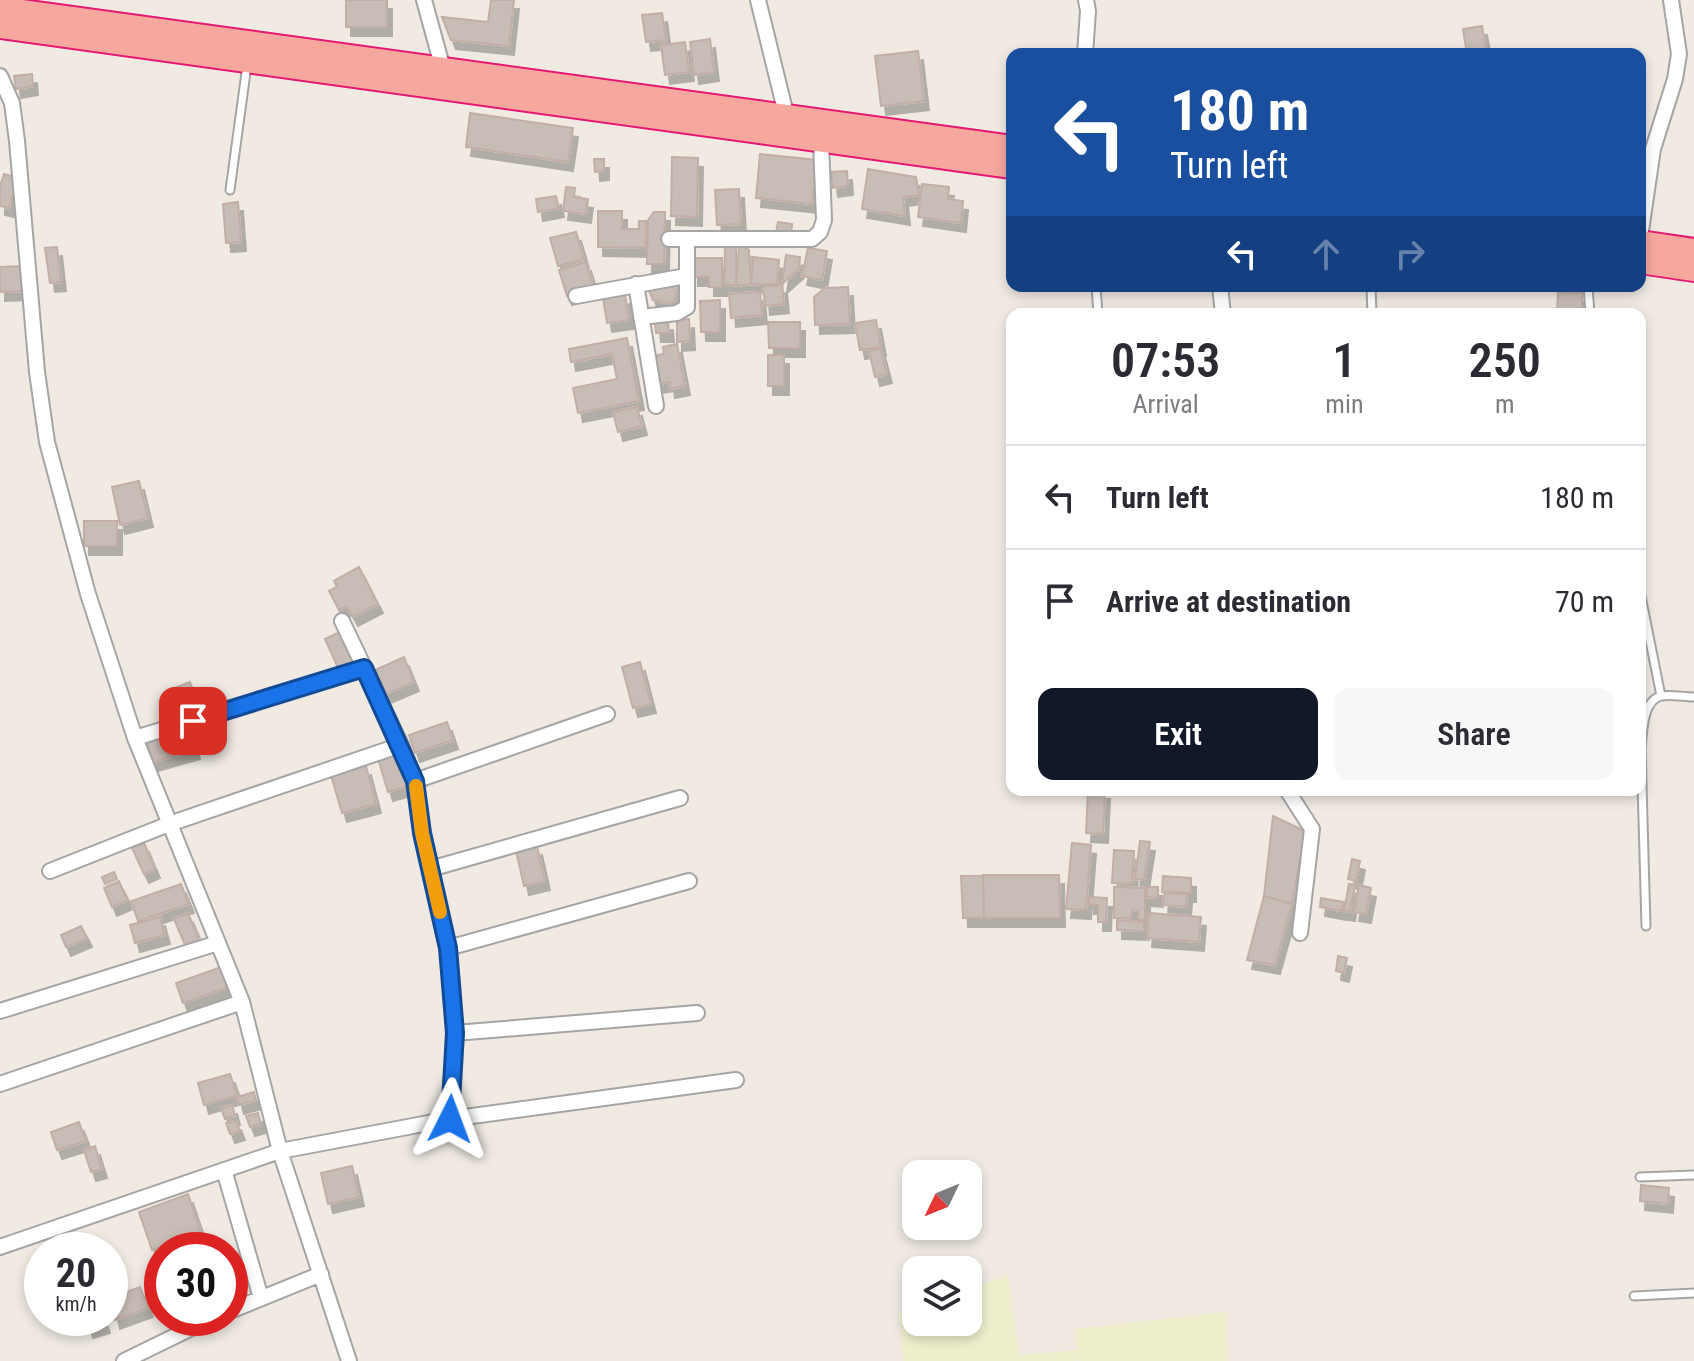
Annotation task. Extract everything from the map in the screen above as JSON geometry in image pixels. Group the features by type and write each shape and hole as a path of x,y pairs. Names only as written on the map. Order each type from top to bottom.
{"highway":[{"path":"0,8 1006,146"},
{"path":"0,27 1006,166"},
{"path":"1646,241 1694,250"},
{"path":"1646,263 1694,270"}],"street":[{"path":"424,0 443,69"},
{"path":"758,0 786,114"},
{"path":"1085,48 1086,0"},
{"path":"1646,198 1653,149 1675,79 1679,54 1671,0"},
{"path":"0,76 12,103 17,141 37,372 47,442 88,594 135,738 242,1002 280,1151 349,1361"},
{"path":"669,239 812,239 820,232 824,220 821,141"},
{"path":"641,317 683,311 689,301 687,240"},
{"path":"576,296 686,276"},
{"path":"636,284 656,406"},
{"path":"342,621 415,781 448,948 455,1033 450,1119"},
{"path":"135,738 364,668"},
{"path":"415,781 607,714"},
{"path":"50,871 169,824 401,745"},
{"path":"1291,796 1312,829 1300,933"},
{"path":"430,869 680,798"},
{"path":"448,948 689,881"},
{"path":"0,1011 218,943"},
{"path":"0,1084 242,1002"},
{"path":"455,1033 697,1013"},
{"path":"0,1247 280,1151 450,1119 736,1080"},
{"path":"224,1170 261,1298"},
{"path":"248,1303 321,1274"},
{"path":"124,1361 175,1336"}],"lane":[{"path":"230,190 247,60"},
{"path":"1646,621 1661,696"},
{"path":"1646,720 1648,709 1661,696 1694,697"},
{"path":"1642,796 1646,926"},
{"path":"1640,1177 1694,1175"},
{"path":"1634,1296 1694,1293"}],"green space":[{"path":"1008,1275 1019,1355 1077,1350 1075,1329 1226,1312 1228,1361 1078,1361 1077,1355 1076,1361 903,1361 899,1313 902,1312 902,1336 982,1336 982,1284"}],"building":[{"path":"346,0 387,0 387,27 346,27"},
{"path":"491,0 514,0 509,46 451,40 442,17 488,22"},
{"path":"662,13 666,40 646,42 642,15"},
{"path":"1482,26 1486,48 1466,48 1463,29"},
{"path":"710,39 714,72 694,75 690,42"},
{"path":"685,42 689,72 665,75 661,45"},
{"path":"918,51 924,101 881,106 875,56"},
{"path":"32,74 33,86 16,89 14,76"},
{"path":"470,113 573,128 568,162 466,147"},
{"path":"760,154 817,160 812,204 756,198"},
{"path":"672,157 698,158 697,217 671,216"},
{"path":"594,159 604,159 604,171 595,172"},
{"path":"868,169 916,177 919,195 903,197 905,216 862,209"},
{"path":"847,171 848,186 833,188 831,172"},
{"path":"4,174 18,178 9,208 0,206 0,186"},
{"path":"922,184 949,187 948,199 963,201 961,223 918,217"},
{"path":"566,187 575,188 574,197 588,199 586,214 563,211"},
{"path":"739,189 741,224 717,225 715,190"},
{"path":"556,196 559,208 538,212 536,199"},
{"path":"238,202 241,242 226,243 223,204"},
{"path":"598,211 622,211 622,229 639,229 639,221 646,221 646,248 598,247"},
{"path":"654,212 665,212 664,264 647,264 648,220"},
{"path":"778,222 792,224 791,235 776,233"},
{"path":"576,232 584,259 558,266 550,238"},
{"path":"739,244 749,250 751,284 736,286"},
{"path":"57,247 61,282 50,283 45,248"},
{"path":"725,247 736,247 736,286 724,284"},
{"path":"808,248 827,251 822,280 802,276"},
{"path":"786,255 800,257 799,269 782,284"},
{"path":"753,257 779,260 777,286 751,284"},
{"path":"693,258 722,258 722,287 709,287 709,277 693,277"},
{"path":"586,262 594,288 567,296 559,270"},
{"path":"24,266 25,291 0,292 0,267"},
{"path":"782,284 784,304 765,306 763,285"},
{"path":"679,285 673,304 653,300 648,288"},
{"path":"848,287 850,324 815,325 814,297 825,288"},
{"path":"760,292 762,315 731,318 729,294"},
{"path":"1558,292 1582,293 1582,308 1557,308"},
{"path":"625,295 629,320 607,323 603,298"},
{"path":"720,300 720,332 701,332 700,301"},
{"path":"689,319 690,341 677,342 677,320"},
{"path":"876,320 881,347 860,350 855,323"},
{"path":"668,321 669,333 656,333 655,322"},
{"path":"768,322 800,322 800,348 769,348"},
{"path":"627,338 639,401 578,413 573,388 617,379 612,354 571,362 569,349"},
{"path":"677,344 685,386 670,389 669,382 658,384 653,356 664,354 663,347"},
{"path":"880,348 887,374 875,377 869,351"},
{"path":"768,355 784,355 784,386 768,386"},
{"path":"637,407 642,426 618,432 613,412"},
{"path":"139,481 148,518 120,525 112,487"},
{"path":"84,521 117,521 117,546 84,546"},
{"path":"359,567 378,604 353,617 347,606 339,610 329,591 337,587 334,581"},
{"path":"342,631 356,662 339,670 325,639"},
{"path":"404,657 414,682 386,694 375,670"},
{"path":"640,662 651,704 633,708 622,667"},
{"path":"190,682 202,713 186,719 174,688"},
{"path":"447,722 453,740 415,753 409,735"},
{"path":"190,731 195,750 153,762 147,743"},
{"path":"398,749 409,786 388,792 377,755"},
{"path":"366,766 376,804 342,813 331,775"},
{"path":"1088,796 1105,796 1103,834 1086,833"},
{"path":"1273,816 1305,831 1292,904 1264,896"},
{"path":"1140,841 1150,842 1144,880 1135,879"},
{"path":"144,843 155,869 144,874 132,848"},
{"path":"1072,843 1091,845 1086,910 1066,909"},
{"path":"537,846 545,881 524,886 516,851"},
{"path":"1114,850 1134,851 1132,884 1112,883"},
{"path":"1352,859 1360,861 1356,881 1348,879"},
{"path":"114,872 117,879 105,884 102,877"},
{"path":"983,875 984,918 963,918 961,876"},
{"path":"983,875 1059,875 1060,918 984,918"},
{"path":"1163,876 1191,878 1191,893 1162,892"},
{"path":"119,882 128,900 112,907 104,888"},
{"path":"181,884 189,904 138,921 131,901"},
{"path":"1349,884 1355,885 1350,912 1344,911"},
{"path":"1359,885 1371,888 1366,914 1354,912"},
{"path":"1114,887 1145,888 1145,920 1138,920 1138,911 1132,910 1132,918 1114,918"},
{"path":"1147,887 1158,887 1158,898 1147,897"},
{"path":"1164,893 1187,894 1186,907 1163,905"},
{"path":"1264,896 1292,904 1275,965 1247,960"},
{"path":"1089,897 1107,898 1106,922 1098,922 1098,905 1089,905"},
{"path":"1321,898 1344,902 1342,911 1320,907"},
{"path":"188,913 199,940 185,945 174,919"},
{"path":"1149,913 1201,917 1199,942 1147,938"},
{"path":"160,917 165,935 135,943 130,925"},
{"path":"1117,920 1144,922 1144,931 1117,930"},
{"path":"81,926 87,938 66,947 61,935"},
{"path":"1338,956 1347,958 1344,973 1336,971"},
{"path":"221,967 228,987 183,1003 176,983"},
{"path":"230,1074 237,1095 204,1105 198,1083"},
{"path":"254,1092 256,1100 239,1105 237,1097"},
{"path":"232,1105 235,1116 225,1119 221,1108"},
{"path":"258,1113 261,1124 250,1127 246,1116"},
{"path":"236,1121 240,1131 230,1134 226,1123"},
{"path":"79,1122 86,1141 57,1150 51,1132"},
{"path":"95,1146 102,1169 91,1172 84,1150"},
{"path":"352,1166 359,1197 328,1204 321,1173"},
{"path":"1641,1185 1669,1188 1668,1204 1640,1201"},
{"path":"188,1194 201,1232 146,1232 139,1212"},
{"path":"140,1287 144,1309 128,1315 128,1291"}],"slow traffic":[{"path":"416,786 422,833 440,912"}],"route":[{"path":"193,721 364,668 415,781 422,833 448,948 455,1033 450,1119"}]}
